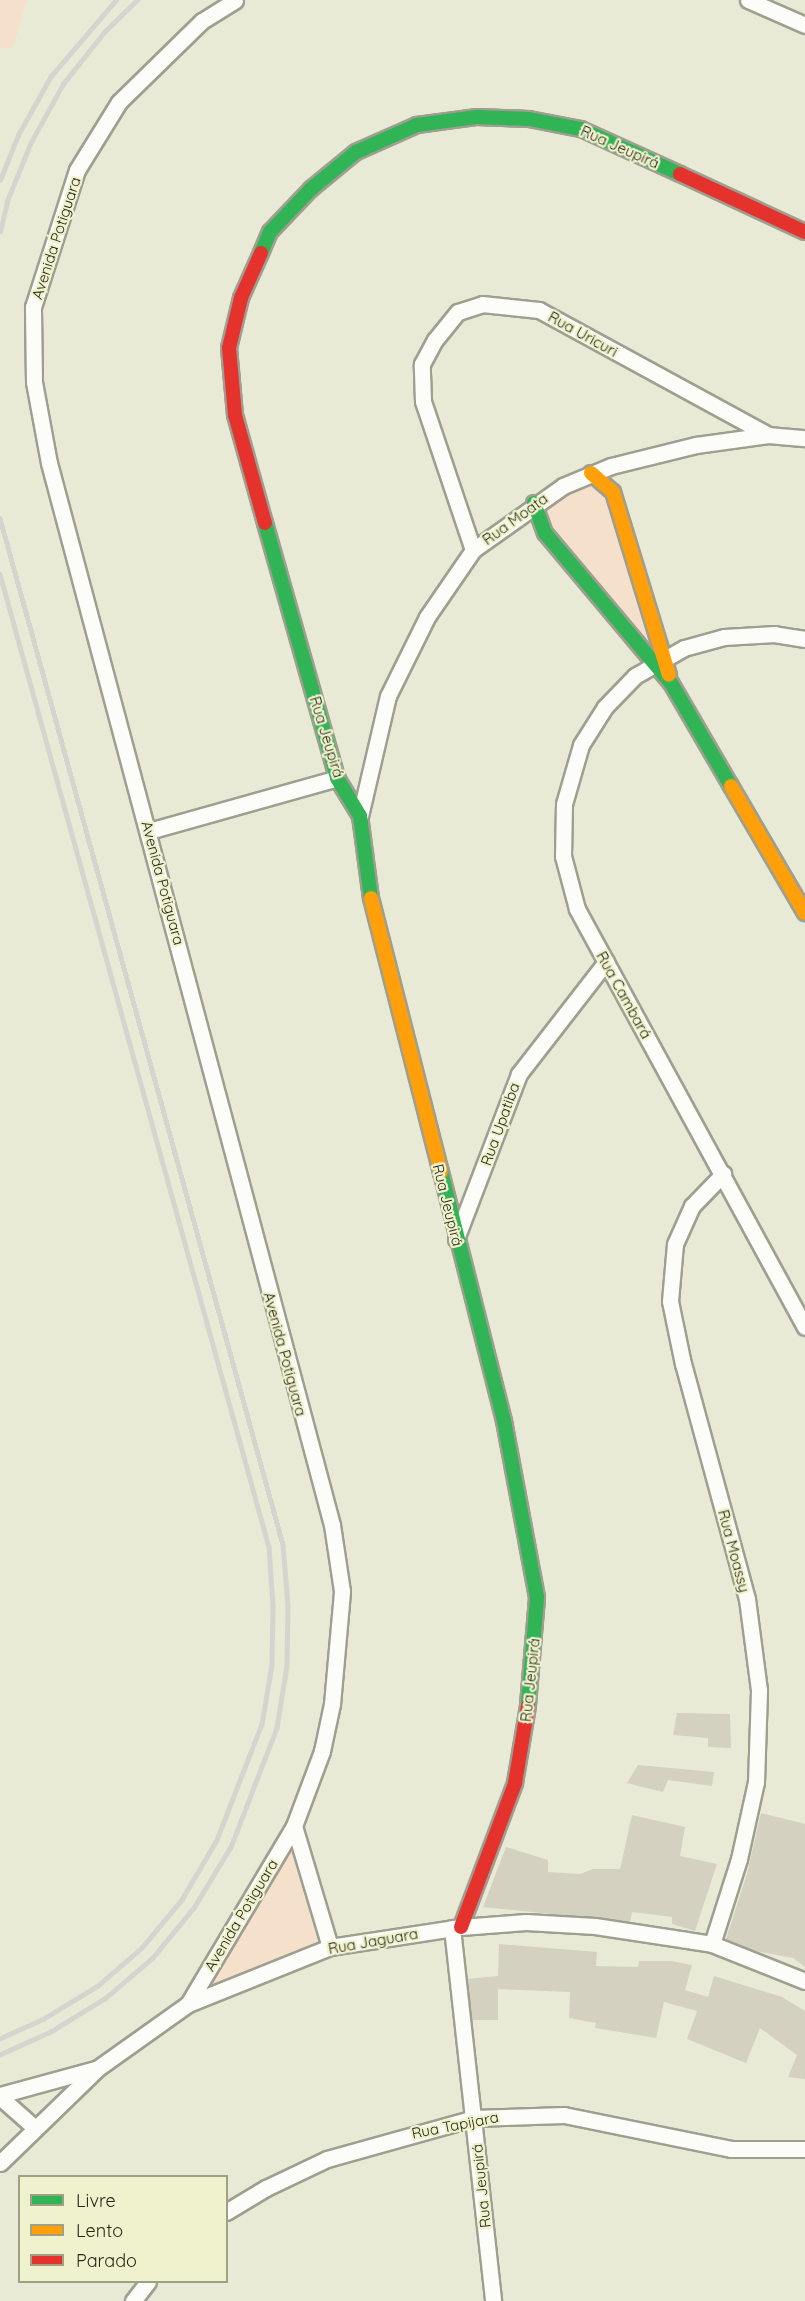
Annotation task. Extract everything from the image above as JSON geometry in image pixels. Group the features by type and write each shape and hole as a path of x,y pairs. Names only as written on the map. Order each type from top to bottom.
{"street":[{"name":"Avenida Potiguara","path":"188,2004 294,1826 322,1751 332,1704 342,1592 332,1525 149,831 49,463 34,382 33,307 77,170 119,102 163,56 202,21 235,0"},
{"path":"748,0 805,25"},
{"name":"Rua Jeupirá","path":"493,2301 457,1927 486,1868 515,1783 531,1689 537,1598 504,1421 365,874 360,816 338,778 235,416 229,348 241,298 270,232 311,189 356,152 417,125 477,117 529,119 581,129 805,232"},
{"name":"Rua Uricuri","path":"473,550 423,401 422,364 435,340 458,312 482,304 539,310 768,435"},
{"name":"Rua Moata","path":"360,816 388,696 427,617 473,550 534,503 591,473 696,445 768,435 805,438"},
{"path":"591,473 613,492 659,660 805,913"},
{"path":"534,503 545,532 659,660"},
{"path":"659,660 724,637 775,634 805,639"},
{"name":"Rua Cambará","path":"659,660 627,685 593,723 582,745 564,804 562,856 577,909 805,1328"},
{"path":"149,831 338,778"},
{"name":"Rua Upatiba","path":"456,1239 519,1074 606,962"},
{"name":"Rua Moassy","path":"712,1944 739,1859 756,1782 759,1690 747,1599 683,1364 670,1301 675,1244 692,1206 723,1174"},
{"path":"294,1826 330,1947"},
{"name":"Rua Jaguara","path":"0,2163 34,2127 98,2068 188,2004 330,1947 457,1927 526,1922 595,1926 712,1944 805,1981"},
{"path":"0,2096 98,2068"},
{"path":"0,2096 34,2127"},
{"name":"Rua Tapijara","path":"228,2211 266,2188 327,2159 474,2118 564,2115 731,2149 805,2149"},
{"path":"133,2301 147,2283"}],"shaded area":[{"path":"0,0 27,0 13,48 0,48"},
{"path":"589,477 608,496 653,652 537,505"},
{"path":"291,1848 318,1945 208,1988"}],"building":[{"path":"677,1713 730,1714 731,1748 708,1747 708,1738 673,1735"},
{"path":"638,1765 714,1772 712,1786 668,1780 663,1792 627,1783"},
{"path":"761,1813 805,1824 805,1967 793,1958 755,1951 726,1939 747,1874"},
{"path":"632,1815 685,1827 680,1856 717,1864 695,1931 672,1924 672,1917 632,1912 630,1922 483,1907 506,1847 548,1860 548,1872 580,1874 593,1869 620,1869"},
{"path":"499,1944 597,1952 596,1966 638,1967 639,1961 671,1961 692,1965 685,1990 708,1997 714,1976 782,1997 805,2011 805,2079 788,2077 797,2055 760,2028 746,2063 687,2039 697,2011 664,2002 656,2038 595,2028 596,2023 569,2018 570,1992 498,1989 498,2020 472,2020 467,1979 498,1976"}],"railway":[{"path":"0,180 18,135 51,76 116,0"},
{"path":"0,232 7,201 31,142 63,84 105,31 137,0"},
{"path":"0,518 283,1545 288,1606 287,1666 277,1728 231,1847 194,1908 153,1958 106,1998 51,2032 0,2055"},
{"path":"0,574 269,1547 273,1606 272,1665 262,1724 217,1840 182,1900 142,1948 98,1986 44,2019 0,2039"}],"traffic: fast":[{"path":"261,253 270,232 311,189 356,152 417,125 477,117 529,119 581,129 680,174"},
{"path":"534,503 545,533 671,683 731,786"},
{"path":"265,523 337,778 360,816 371,898"},
{"path":"441,1172 504,1421 537,1598 528,1706"}],"traffic: slow":[{"path":"591,473 613,492 669,675"},
{"path":"731,786 805,913"},
{"path":"371,898 441,1172"}],"traffic: jam":[{"path":"680,174 805,232"},
{"path":"261,253 241,298 229,348 235,415 265,523"},
{"path":"461,1927 515,1783 528,1706"}]}
